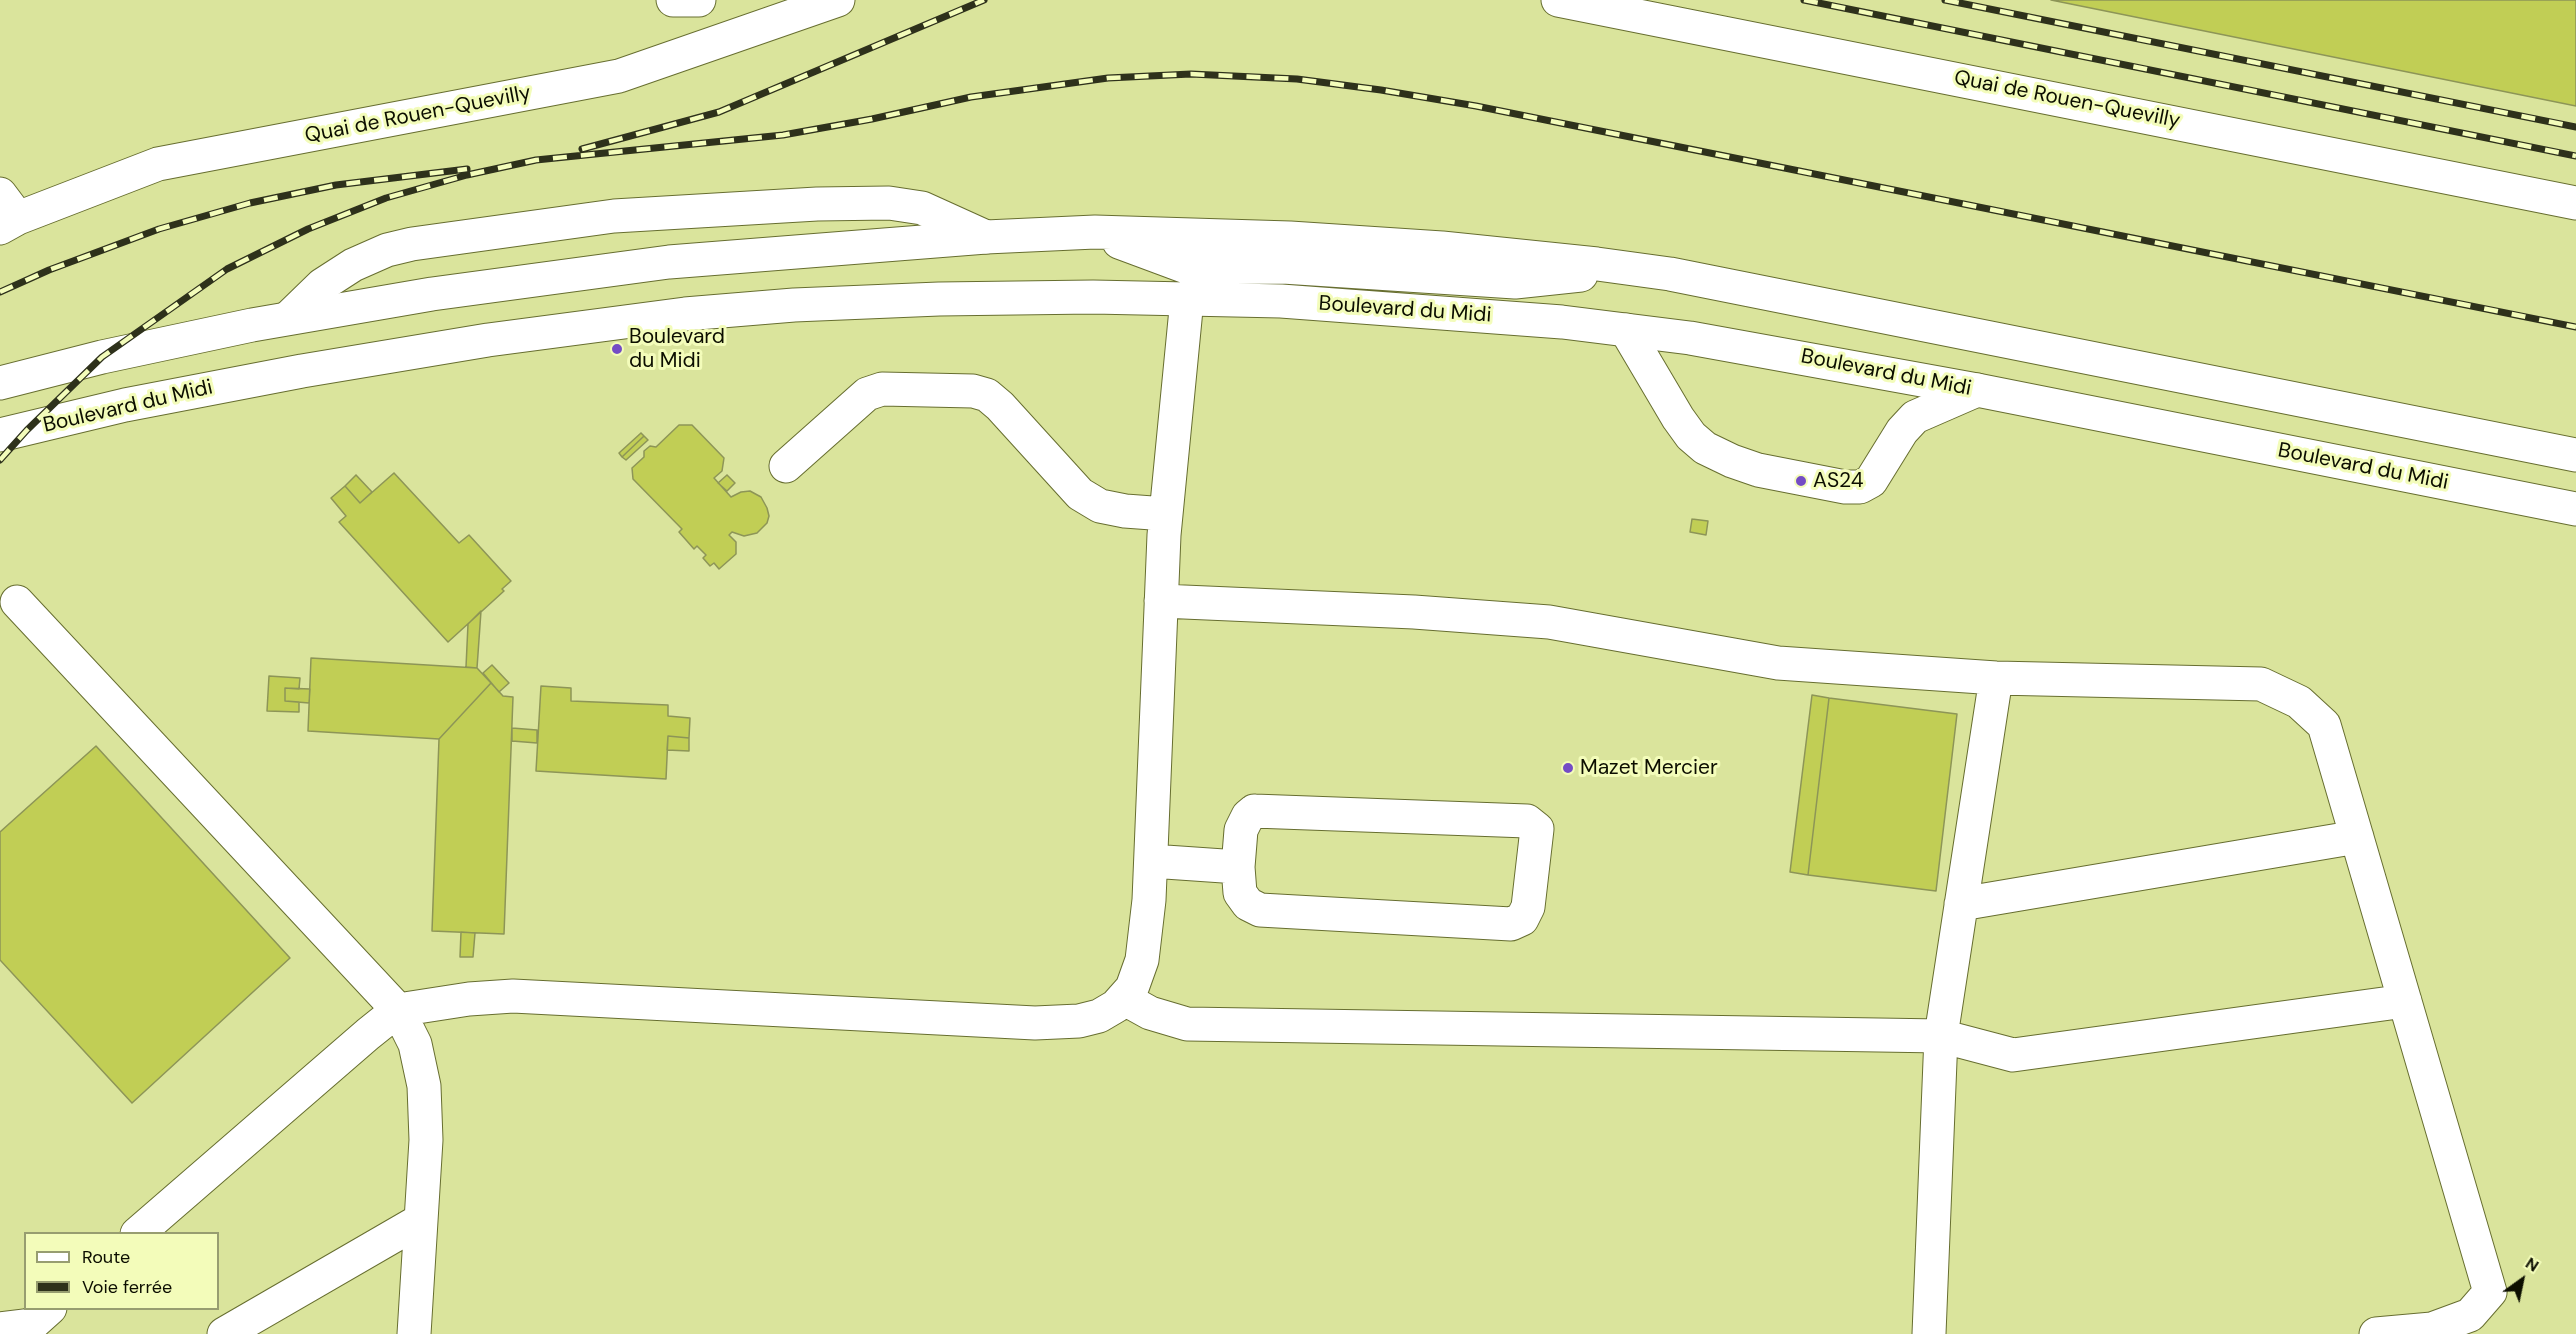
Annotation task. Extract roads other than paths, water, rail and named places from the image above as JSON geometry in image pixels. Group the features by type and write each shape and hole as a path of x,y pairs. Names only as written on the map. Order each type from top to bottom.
{"main road":[{"path":"673,0 699,0"},
{"name":"Quai de Rouen-Quevilly","path":"6,214 158,164 619,76 838,0"},
{"name":"Quai de Rouen-Quevilly","path":"1558,0 2576,202"},
{"path":"288,318 322,285 353,265 387,250 412,244 614,216 817,204 889,203 922,208 986,237"},
{"name":"Boulevard du Midi","path":"1095,232 1188,283 1281,301 1428,311 1626,330 1799,356 2576,509"},
{"name":"Boulevard du Midi","path":"0,383 102,357 288,318 432,294 669,262 986,237 1095,232 1290,238 1454,250 1626,268 1757,290 2576,455"},
{"name":"Boulevard du Midi","path":"0,435 125,405 302,370 488,340 685,314 794,305 939,299 1093,297 1283,267 1515,282 1626,268"},
{"path":"138,1232 398,1010 469,999 513,996 1035,1023 1079,1021 1099,1016 1116,1006 1132,988 1142,960 1151,861 1166,514 1188,283"},
{"path":"1626,330 1678,418 1691,436 1705,447 1732,461 1758,470 1845,487 1860,487 1871,481 1902,430 1915,417 1977,390"},
{"path":"786,466 867,394 882,389 973,391 987,395 1000,406 1080,494 1100,506 1125,511 1166,514"},
{"path":"17,602 398,1010 415,1044 424,1086 426,1140 414,1334"},
{"path":"1161,602 1414,612 1549,622 1778,663 1996,678 2260,684 2299,702 2324,725 2490,1292 2470,1315 2432,1329 2376,1334"},
{"path":"1929,1334 1941,1036 1996,678"},
{"path":"1254,811 1527,821 1537,830 1528,907 1522,920 1511,924 1260,910 1248,904 1240,893 1238,867 1241,830 1248,816 1254,811"},
{"path":"1961,904 2357,837"},
{"path":"1151,861 1238,867"},
{"path":"1123,998 1150,1012 1187,1024 1941,1036 2013,1054 2405,1001"},
{"path":"224,1334 421,1220"},
{"path":"0,1329 31,1325 48,1310"}],"railway":[{"path":"582,149 719,112 984,0"},
{"path":"1804,0 2576,156"},
{"path":"1945,0 2576,127"},
{"path":"0,460 27,430 102,357 227,269 308,229 386,198 467,175 536,160 783,135 872,119 971,97 1108,78 1191,74 1297,79 1476,106 2576,327"},
{"path":"0,292 49,270 159,229 250,203 336,185 467,169"}],"place":[{"name":"Boulevard du Midi","path":"617,349"},
{"name":"AS24","path":"1801,481"},
{"name":"Mazet Mercier","path":"1568,768"}]}
